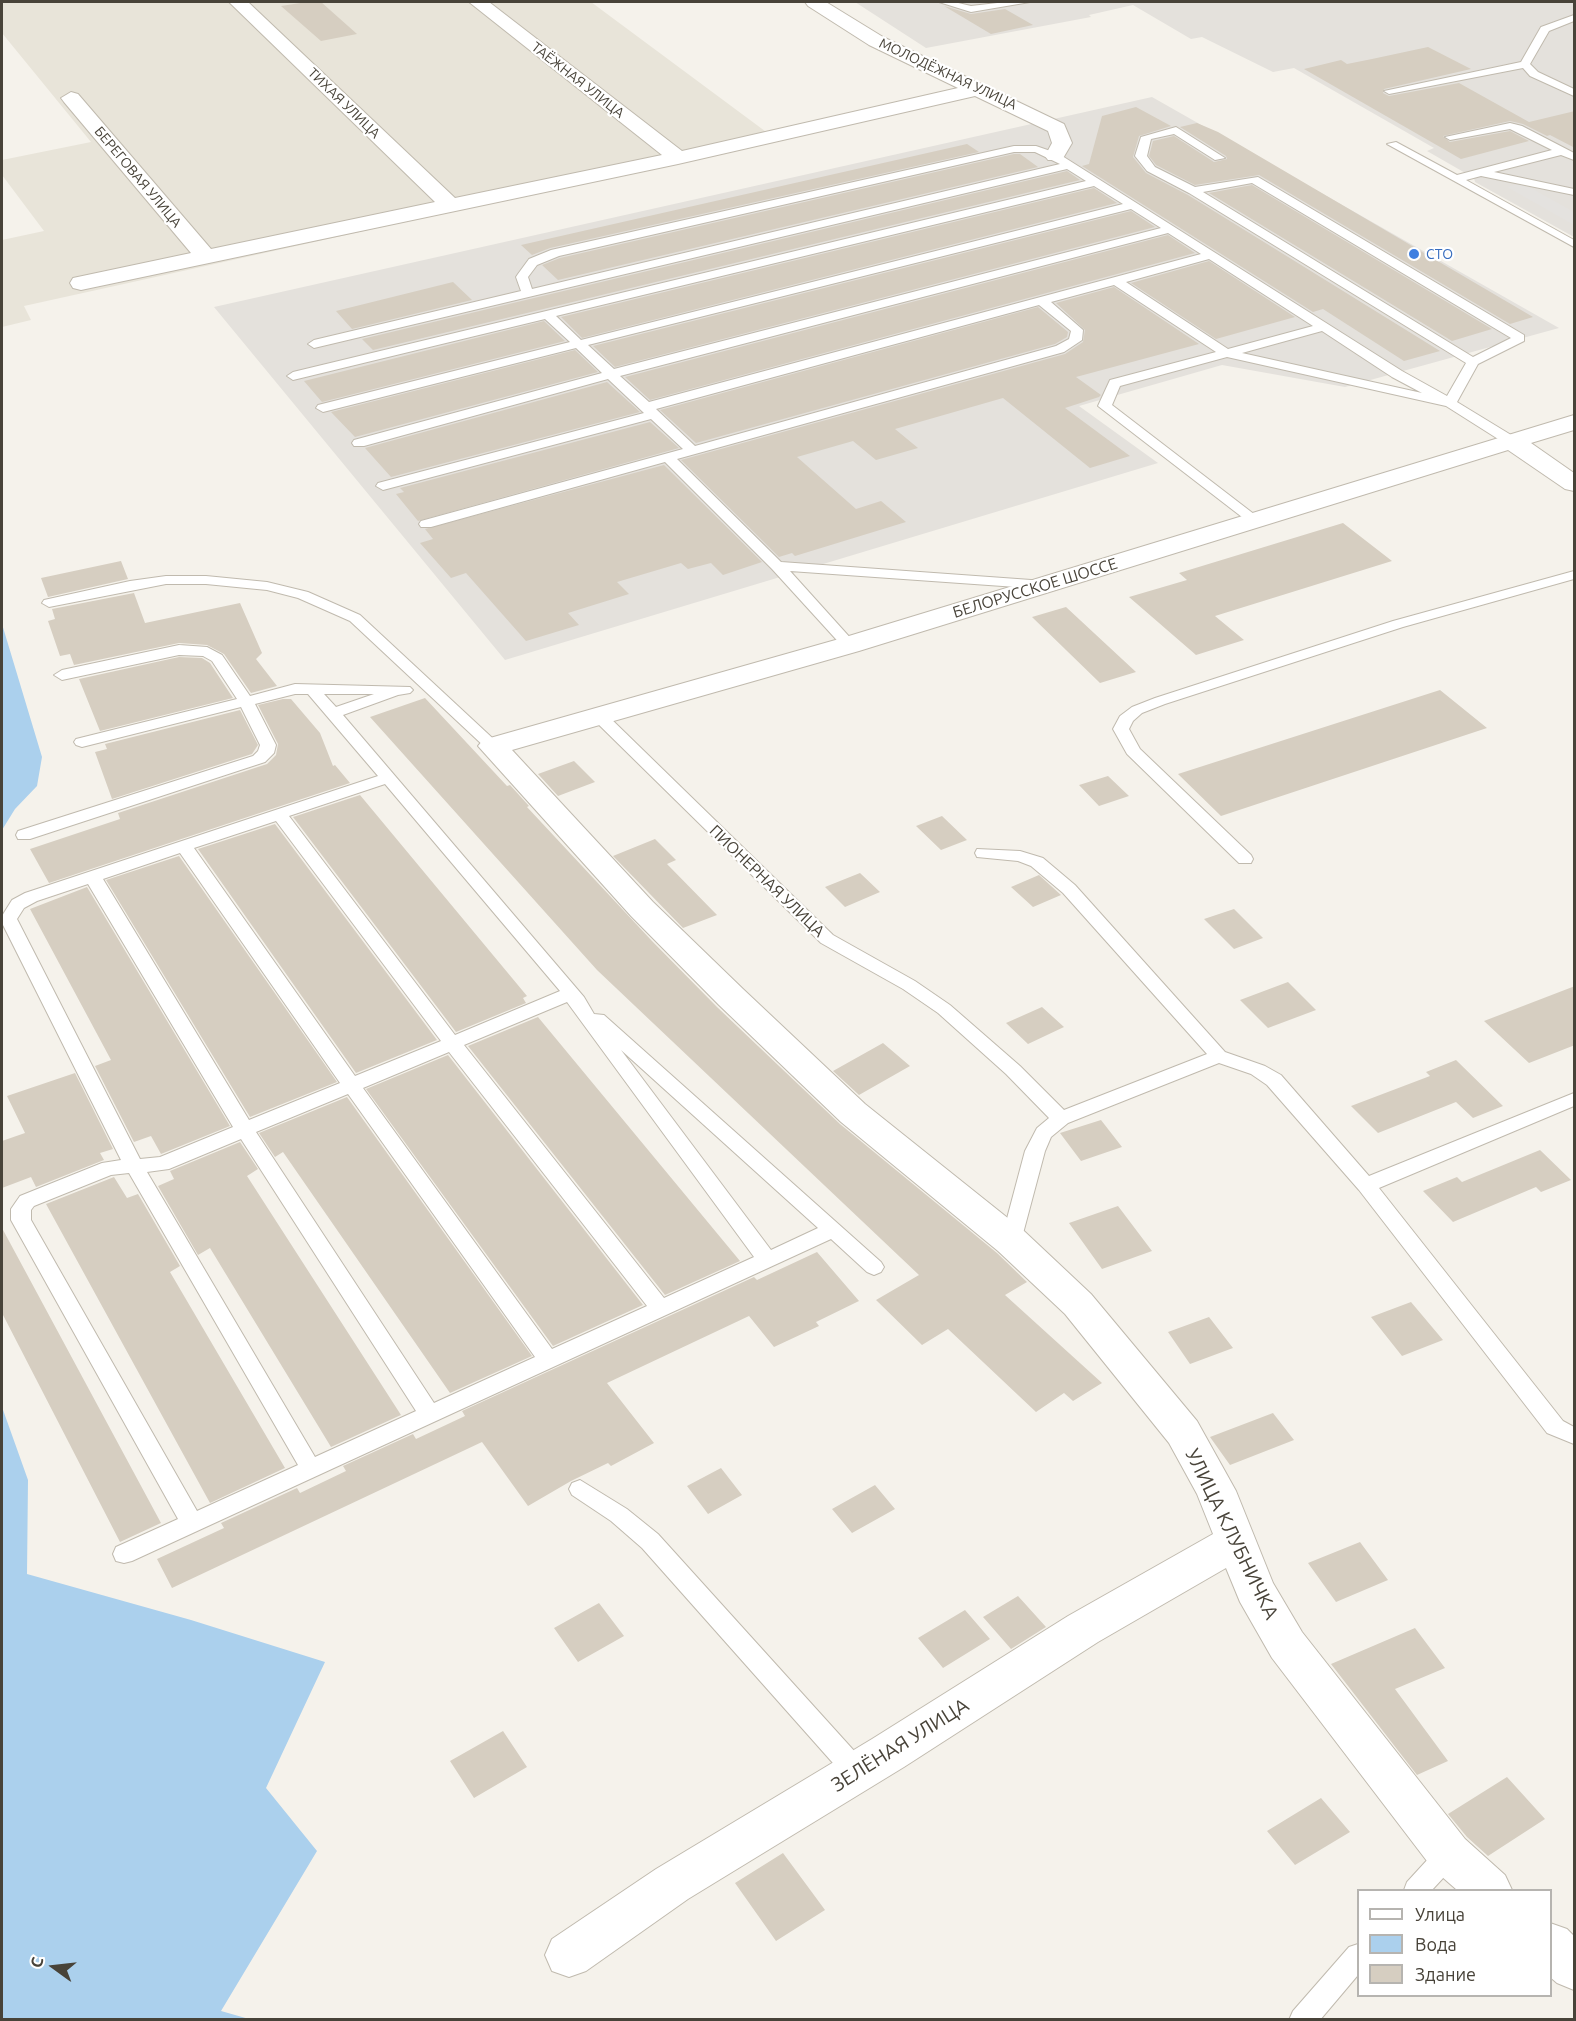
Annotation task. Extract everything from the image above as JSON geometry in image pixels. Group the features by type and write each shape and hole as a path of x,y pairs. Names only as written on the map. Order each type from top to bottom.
{"street":[{"name":"ТИХАЯ УЛИЦА","path":"238,2 449,204"},
{"name":"ТАЁЖНАЯ УЛИЦА","path":"478,2 678,158"},
{"name":"МОЛОДЁЖНАЯ УЛИЦА","path":"814,2 876,41 1057,128 1062,143 1062,160"},
{"path":"81,283 449,204 678,158 979,89"},
{"name":"БЕРЕГОВАЯ УЛИЦА","path":"71,98 205,256"},
{"name":"БЕЛОРУССКОЕ ШОССЕ","path":"493,746 849,645 1575,422"},
{"path":"1512,441 1575,484"},
{"name":"УЛИЦА КЛУБНИЧКА","path":"493,746 642,909 730,997 853,1113 1011,1241 1078,1304 1183,1432 1216,1491 1255,1590 1287,1645 1449,1854 1488,1889"},
{"name":"ЗЕЛЁНАЯ УЛИЦА","path":"569,1955 672,1884 857,1772 1083,1629 1235,1542"},
{"path":"1552,1946 1575,1967"}],"lane":[{"path":"944,2 971,9 1025,2"},
{"path":"1526,64 1545,29 1575,18"},
{"path":"1389,91 1526,64"},
{"path":"1526,64 1534,74 1575,93"},
{"path":"1450,138 1510,126 1575,158"},
{"path":"1219,158 1176,130 1146,137 1142,156 1151,169 1193,192 1473,362"},
{"path":"1392,144 1575,244"},
{"path":"528,293 522,277 533,262 555,253 1014,149 1036,149 1062,160 1397,374 1512,441"},
{"path":"1456,179 1562,151"},
{"path":"314,344 1062,160"},
{"path":"1480,173 1573,190"},
{"path":"1193,192 1254,178 1520,338 1473,362 1450,403"},
{"path":"293,376 1096,182"},
{"path":"323,408 1134,205"},
{"path":"359,443 611,374 1172,229"},
{"path":"383,486 1212,255"},
{"path":"1116,281 1226,353 1450,403"},
{"path":"426,524 1060,349 1073,342 1078,337 1077,330 1043,302"},
{"path":"547,314 692,450"},
{"path":"1256,521 1105,406 1114,383 1324,327"},
{"path":"668,457 777,566 849,645"},
{"path":"777,566 1045,585"},
{"path":"1245,859 1133,751 1121,729 1126,719 1137,710 1160,701 1398,624 1575,575"},
{"path":"49,603 130,585 166,580 206,580 267,586 303,595 336,607 355,618 493,746"},
{"path":"24,835 259,759 266,753 268,745 245,700 217,658 207,651 179,650 62,675"},
{"path":"333,713 425,683"},
{"path":"312,688 570,994 767,1260"},
{"path":"82,741 295,689 405,690"},
{"name":"ПИОНЕРНАЯ УЛИЦА","path":"599,716 827,939 909,985 944,1009 1013,1070 1061,1118"},
{"path":"310,1467 134,1166 8,919 18,904 31,897 388,778"},
{"path":"279,814 452,1043 660,1308"},
{"path":"184,846 351,1085 548,1359"},
{"path":"983,853 1020,856 1037,862 1069,889 1129,953 1219,1056 1258,1070 1274,1080 1366,1185 1555,1427 1575,1436"},
{"path":"93,877 245,1130 429,1413"},
{"path":"191,1521 21,1220 21,1209 27,1201 109,1168 162,1164 570,994"},
{"path":"570,994 874,1267"},
{"path":"1011,1241 1035,1151 1044,1133 1061,1118 1219,1056"},
{"path":"1366,1185 1575,1099"},
{"path":"124,1554 191,1521 833,1230"},
{"path":"580,1489 619,1515 650,1541 857,1772"},
{"path":"1417,1889 1449,1854"},
{"path":"1302,2019 1357,1958"}],"shaded area":[{"path":"2,2 591,2 777,140 24,306 31,320 2,327 2,240 44,231 2,175 2,160 91,142 2,33"},
{"path":"855,2 1574,2 1574,237 1475,182 1474,178 1427,151 1434,148 1294,68 1273,72 1202,37 1191,39 1133,5 1089,15 1091,17 926,48"},
{"path":"1152,97 1559,328 1345,387 1222,365 1079,406 1158,463 505,660 214,307"},
{"path":"1522,183 1574,212 1574,225 1507,187"}],"water":[{"path":"2,624 42,757 37,786 15,809 2,830"},
{"path":"2,1407 28,1480 27,1574 191,1620 325,1662 266,1788 317,1851 221,2011 249,2019 2,2019"}],"building":[{"path":"321,2 357,34 321,41 281,6"},
{"path":"944,6 971,14 1005,9 1033,25 991,34"},
{"path":"1428,47 1471,69 1384,89 1383,93 1389,96 1459,83 1529,122 1575,111 1575,148 1550,135 1547,136 1523,124 1510,121 1443,136 1450,142 1510,131 1529,141 1461,159 1304,69 1341,60 1347,64"},
{"path":"1136,107 1171,126 1139,136 1133,157 1146,173 1188,195 1440,351 1404,361 1323,309 1313,312 1082,166 1089,164 1102,116"},
{"path":"1197,123 1218,132 1533,317 1510,324 1259,175 1195,185 1156,165 1149,156 1153,141 1174,136 1214,162 1227,159 1226,156 1180,127"},
{"path":"967,144 979,152 550,248 532,255 521,245"},
{"path":"1020,154 1038,167 558,280 542,265 560,258"},
{"path":"1067,171 1080,180 373,350 362,339"},
{"path":"1252,185 1492,329 1452,341 1209,193"},
{"path":"1094,188 1117,203 582,338 561,317"},
{"path":"1131,211 1155,227 615,367 593,346"},
{"path":"1168,235 1195,253 650,400 625,377"},
{"path":"1209,261 1295,317 1216,339 1131,283"},
{"path":"453,282 472,300 352,329 336,311"},
{"path":"1114,287 1199,344 1076,377 1101,395 1065,408 1130,456 1090,468 1003,398 895,429 918,448 876,460 853,441 797,457 856,509 881,501 906,522 795,556 792,553 779,557 681,460 1065,354 1083,342 1085,330 1056,303"},
{"path":"1038,307 1068,332 1067,337 1055,344 696,443 660,410"},
{"path":"544,321 565,341 322,402 304,381"},
{"path":"575,350 598,372 355,437 331,412"},
{"path":"607,382 640,412 391,477 365,448"},
{"path":"650,422 679,448 418,521 396,494 404,492 400,488"},
{"path":"664,465 762,562 723,575 711,563 688,569 681,563 617,582 629,594 568,613 579,625 526,641 466,573 451,578 420,543 433,539 425,529"},
{"path":"1343,523 1392,561 1215,616 1244,640 1196,655 1129,597 1187,580 1179,573"},
{"path":"121,561 128,579 48,597 41,578"},
{"path":"134,593 145,623 240,603 262,653 256,659 277,686 251,693 224,654 207,645 179,643 74,665 70,654 60,656 48,621 55,619 52,609"},
{"path":"1066,607 1136,672 1100,683 1032,617"},
{"path":"179,657 202,658 210,663 233,698 100,731 79,679"},
{"path":"1440,690 1487,728 1221,816 1178,774"},
{"path":"425,698 507,786 510,785 529,806 527,807 717,1007 840,1124 997,1253 1027,1282 1005,1295 1102,1383 1073,1401 1064,1393 1036,1412 948,1329 922,1345 876,1300 919,1275 597,970 370,717"},
{"path":"291,699 320,733 333,766 335,765 350,783 49,883 30,849 120,819 118,813 267,764 276,755 278,744 258,705"},
{"path":"240,710 258,745 252,754 112,799 95,752 107,749 105,744"},
{"path":"574,761 595,782 558,796 538,774"},
{"path":"1108,776 1129,796 1099,806 1079,785"},
{"path":"360,795 527,996 523,998 526,1003 456,1032 293,817"},
{"path":"942,816 967,840 941,850 916,826"},
{"path":"275,824 437,1040 356,1073 198,849"},
{"path":"655,839 676,860 667,864 717,915 683,928 613,856"},
{"path":"179,856 337,1082 250,1117 106,880"},
{"path":"860,873 880,892 845,907 825,887"},
{"path":"1039,875 1061,895 1033,907 1011,887"},
{"path":"87,887 230,1126 161,1154 151,1136 134,1142 95,1066 111,1060 30,909"},
{"path":"1234,909 1263,938 1234,949 1204,919"},
{"path":"1288,982 1316,1010 1268,1028 1240,1000"},
{"path":"1575,986 1575,1045 1529,1063 1484,1021"},
{"path":"1042,1007 1064,1027 1028,1044 1006,1023"},
{"path":"538,1017 740,1261 665,1295 468,1046"},
{"path":"883,1043 910,1066 859,1095 833,1071"},
{"path":"448,1055 643,1305 553,1346 366,1089"},
{"path":"1456,1060 1503,1106 1473,1118 1456,1102 1378,1133 1351,1106 1430,1076 1426,1072"},
{"path":"75,1073 113,1149 100,1153 104,1160 36,1187 31,1177 2,1188 2,1141 25,1133 7,1096"},
{"path":"347,1097 532,1356 450,1393 283,1152 275,1157 259,1133"},
{"path":"1101,1120 1122,1147 1081,1161 1060,1133"},
{"path":"240,1142 258,1169 247,1176 401,1415 331,1447 210,1248 198,1255 158,1186 174,1179 170,1171"},
{"path":"1540,1150 1571,1180 1541,1192 1536,1187 1453,1222 1423,1191 1457,1177 1462,1182"},
{"path":"114,1177 127,1198 138,1194 180,1266 170,1272 285,1468 210,1503 46,1204"},
{"path":"1118,1206 1152,1251 1102,1269 1069,1223"},
{"path":"2,1228 161,1523 120,1542 2,1313"},
{"path":"817,1252 859,1301 816,1322 819,1326 774,1347 749,1316 607,1383 654,1443 611,1466 608,1463 571,1481 528,1506 482,1442 172,1588 157,1559 224,1528 221,1523 297,1488 300,1493 346,1471 343,1466 413,1434 416,1439 465,1416 462,1411 754,1277 757,1280"},
{"path":"1411,1302 1443,1340 1402,1356 1371,1317"},
{"path":"1209,1317 1233,1348 1190,1364 1168,1332"},
{"path":"1273,1413 1294,1440 1230,1465 1210,1437"},
{"path":"721,1468 742,1495 708,1514 687,1486"},
{"path":"875,1485 895,1509 852,1533 832,1509"},
{"path":"1360,1542 1388,1580 1336,1602 1308,1563"},
{"path":"1018,1596 1046,1627 1011,1649 983,1617"},
{"path":"599,1603 624,1636 578,1662 554,1628"},
{"path":"965,1610 990,1639 943,1668 918,1638"},
{"path":"1415,1628 1445,1668 1395,1689 1448,1761 1417,1775 1331,1664"},
{"path":"503,1731 527,1767 474,1798 450,1761"},
{"path":"1507,1777 1545,1819 1488,1856 1467,1837 1448,1814"},
{"path":"1321,1798 1350,1832 1295,1865 1267,1831"},
{"path":"783,1853 825,1910 776,1941 735,1883"}],"place":[{"name":"СТО","path":"1414,254"}]}
